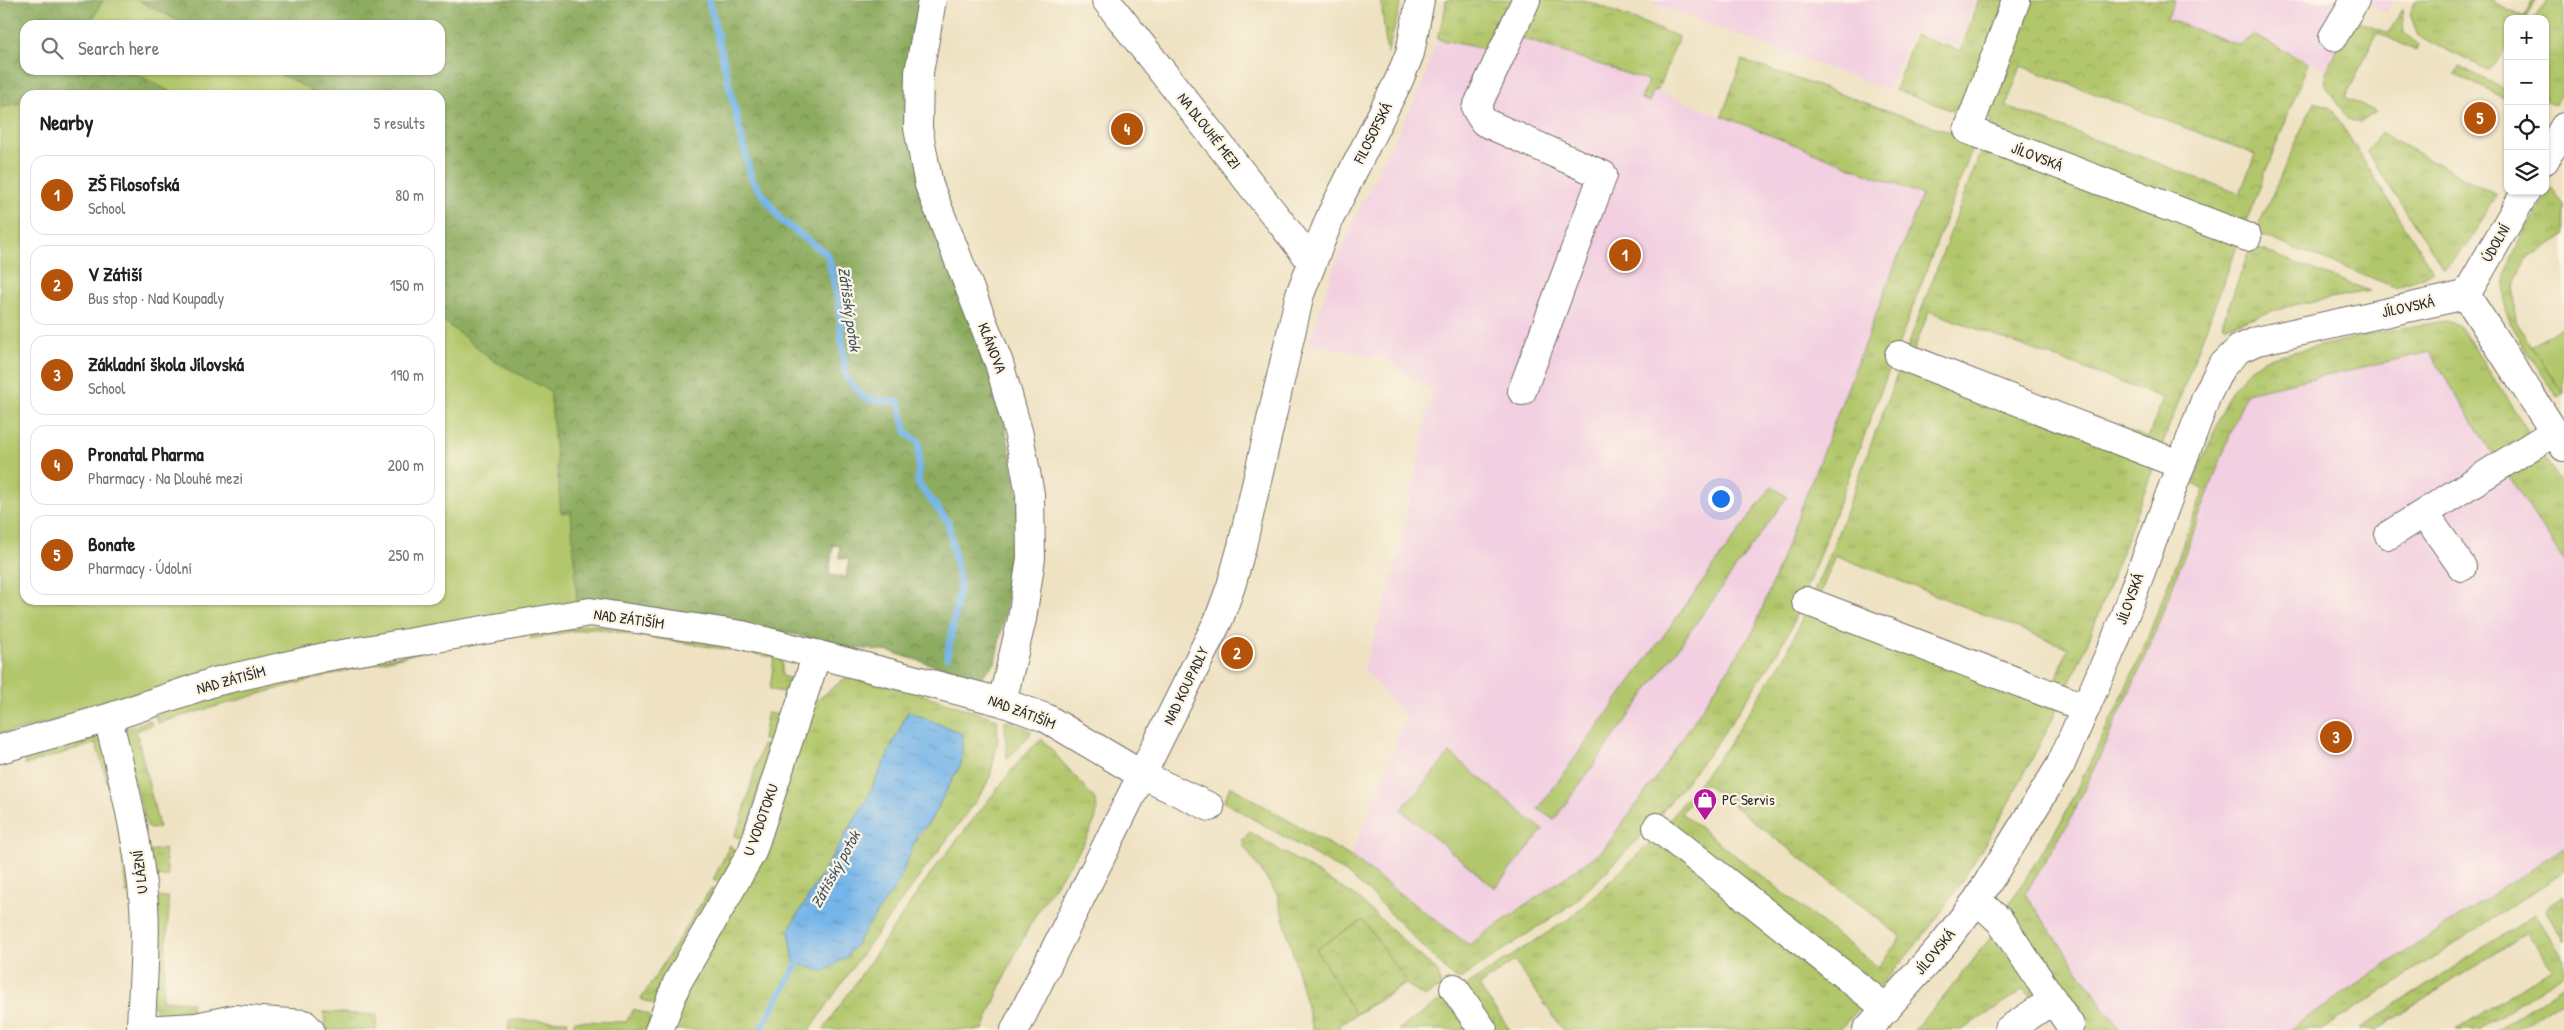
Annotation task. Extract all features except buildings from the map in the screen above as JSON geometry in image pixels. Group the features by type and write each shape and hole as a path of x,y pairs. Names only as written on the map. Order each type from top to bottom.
{"street":[{"name":"KLÁNOVA","path":"932,0 919,72 918,128 929,185 999,363 1019,435 1030,494 1031,558 1022,619 1002,702"},
{"name":"NA DLOUHÉ MEZI","path":"1106,0 1311,261"},
{"name":"FILOSOFSKÁ","path":"1311,261 1331,215 1400,80 1410,53 1420,0"},
{"path":"1522,391 1603,175 1484,122 1476,109 1526,0"},
{"name":"JÍLOVSKÁ","path":"2016,0 1968,130 2247,237"},
{"path":"2333,36 2355,0"},
{"path":"2549,153 2564,127"},
{"name":"ÚDOLNÍ","path":"2466,295 2524,195"},
{"name":"NAD KOUPADLY","path":"1015,1030 1219,619 1231,586 1298,303 1311,261"},
{"path":"2389,535 2559,439 2466,295"},
{"name":"JÍLOVSKÁ","path":"1867,1030 1942,944 1977,900 2060,766 2115,641 2180,465 2220,367 2239,349 2257,341 2466,295"},
{"path":"1899,355 2180,465"},
{"path":"2425,514 2462,567"},
{"path":"1806,602 2086,708"},
{"name":"NAD ZÁTIŠÍM","path":"0,750 108,718 214,682 325,657 590,612 742,635 1002,702 1046,718 1142,775 1210,807"},
{"name":"U VODOTOKU","path":"659,1030 677,982 752,852 817,654"},
{"name":"U LÁZNÍ","path":"108,718 140,863 144,907 141,1030"},
{"path":"1657,828 1887,1009"},
{"path":"1977,900 2000,921 2070,1025"},
{"path":"1454,988 1483,1030"},
{"path":"2008,1030 2053,1000"},
{"path":"141,1030 196,1027 234,1019 304,1024 310,1030"}],"shaded area":[{"path":"1656,0 1975,0 1958,47 1912,31 1889,90 1654,4"},
{"path":"2175,0 2393,0 2387,13 2369,4 2350,19 2327,70 2253,35 2239,45 2166,18"},
{"path":"1519,37 1648,81 1642,99 1649,102 1655,90 1922,195 1754,630 1656,778 1602,851 1469,945 1351,857 1406,717 1364,669 1396,566 1432,391 1386,359 1309,344 1326,290 1352,223 1421,88 1438,39 1511,56"},
{"path":"2431,352 2496,460 2510,476 2564,562 2564,847 2288,1030 2120,1030 2025,894 2071,818 2149,649 2246,392"}],"green space":[{"path":"0,0 103,0 93,20 20,20 20,75 139,75 167,90 77,90 76,88 69,90 20,90 20,103 0,108"},
{"path":"103,0 138,0 176,20 93,20"},
{"path":"138,0 920,0 908,66 995,373 1023,520 995,663 980,679 890,652 849,647 705,614 577,605 571,514 561,513 550,391 494,361 445,322 445,90 311,90 282,75 445,75 445,20 176,20","holes":["833,545 840,546 839,558 849,559 846,577 829,575"]},
{"path":"1381,0 1402,0 1387,54"},
{"path":"1446,0 1514,0 1494,51 1437,39"},
{"path":"1534,0 1585,0 1679,37 1657,91 1654,90 1649,102 1641,99 1648,81 1516,36"},
{"path":"1978,0 2009,0 1971,102 1954,111 1895,90 1915,35 1961,51"},
{"path":"2025,0 2175,0 2167,19 2239,45 2253,35 2308,63 2243,230 1998,136 1990,120 1988,106","holes":["2021,66 2255,154 2240,194 2006,106"]},
{"path":"2416,0 2490,0 2520,15 2504,15 2504,53 2488,70 2418,36 2410,14"},
{"path":"2533,0 2536,0 2527,15 2525,15"},
{"path":"2547,0 2564,0 2564,89 2554,105 2549,102 2549,15 2537,15"},
{"path":"2402,9 2404,32 2418,45 2416,51 2377,32 2346,97 2376,112 2360,123 2348,119 2324,83 2327,70 2350,19 2389,33"},
{"path":"1742,60 1967,138 1973,142 1972,149 1791,628 1771,663 1717,743 1654,822 1614,864 1574,903 1460,979 1454,978 1369,892 1346,873 1224,802 1230,786 1351,857 1469,945 1602,851 1656,778 1754,630 1922,195 1722,116"},
{"path":"2459,66 2504,89 2504,98 2455,74"},
{"path":"139,75 282,75 311,90 167,90"},
{"path":"2314,102 2331,108 2433,271 2421,278 2395,287 2255,233"},
{"path":"20,103 20,605 445,605 445,322 494,361 550,391 561,513 571,513 577,605 206,674 32,727 0,734 0,108"},
{"path":"2380,133 2496,195 2468,244 2444,269 2367,152"},
{"path":"1983,145 2239,241 2084,652 2052,720 2018,786 1980,852 1939,915 1904,959 1839,1030 1563,1030 1514,961 1479,986 1510,1030 1492,1030 1462,988 1572,917 1652,841 1724,751 1787,653 1830,554","holes":["1929,311 2163,398 2148,438 1914,350","1835,555 2068,648 2053,688 1820,595","1705,783 1901,937 1878,967 1681,813"]},
{"path":"2552,188 2564,205 2564,236 2525,260 2514,287 2516,323 2564,394 2558,398 2517,337 2508,317 2504,299 2505,282 2515,249"},
{"path":"2251,246 2370,291 2297,304 2226,326 2222,324"},
{"path":"2446,321 2459,325 2530,434 2496,460 2430,352 2246,393 2146,656 2071,818 2025,894 2120,1030 2085,1030 2005,911 2062,820 2143,650 2204,489 2193,483 2231,391 2251,368 2267,358 2400,328"},
{"path":"2564,325 2564,394 2532,347"},
{"path":"2539,450 2564,488 2564,562 2506,472"},
{"path":"1772,486 1787,497 1554,820 1538,809"},
{"path":"590,624 748,648 779,656 782,662 782,676 800,682 794,693 770,690 774,657 591,628 530,639 532,634"},
{"path":"433,649 302,682 158,723 155,716 231,689"},
{"path":"845,678 905,689 997,719 998,739 990,777 983,791 862,954 810,1030 665,1030 810,706","holes":["908,711 963,734 961,764 930,821 823,972 794,962 789,929 867,799"]},
{"path":"767,713 783,715 778,743 763,740"},
{"path":"150,720 152,725 136,731 159,827 150,829 147,826 122,735 125,729"},
{"path":"1005,721 1029,729 1031,733 1007,760"},
{"path":"94,738 108,743 122,797 133,864 134,881 131,893 126,893 121,831 96,743 25,765 24,756"},
{"path":"1042,739 1094,798 1097,814 1085,841 1044,901 1026,932 983,1030 823,1030 931,873 1024,755"},
{"path":"762,745 770,747 745,839 734,836 741,821"},
{"path":"1450,753 1543,830 1495,888 1401,810"},
{"path":"1250,832 1355,896 1438,972 1441,987 1424,997 1406,984 1339,1025 1340,1030 1313,1030 1277,894 1243,845 1243,839"},
{"path":"730,845 738,856 725,885 713,880"},
{"path":"2564,847 2564,872 2322,1030 2288,1030"},
{"path":"164,848 168,876 152,877 150,851"},
{"path":"711,888 715,889 659,1004 652,1004 641,999"},
{"path":"2564,896 2564,941 2546,911 2548,906"},
{"path":"161,897 168,897 169,909 162,1000 192,1002 191,1012 186,1018 160,1016 152,1005 157,902"},
{"path":"2535,914 2564,959 2564,974 2478,1030 2456,1030 2551,968 2527,932 2377,1030 2358,1030"},
{"path":"1363,920 1406,981 1355,1014 1316,949"},
{"path":"1996,931 2037,995 2032,1000 2025,989 1962,1030 1914,1030 1943,998"},
{"path":"2564,985 2564,999 2516,1030 2496,1030"},
{"path":"1446,997 1470,1030 1398,1030"},
{"path":"634,1009 650,1016 654,1021 653,1030 573,1030 574,1021 626,1022"},
{"path":"324,1012 377,1015 376,1030 325,1030"},
{"path":"509,1020 568,1021 566,1030 508,1030"}],"water":[{"path":"908,711 963,734 961,764 930,821 918,834 899,881 847,957 823,972 794,962 789,929 867,799"}],"waterway":[{"name":"Zátišský potok","path":"709,0 751,178 782,221 828,255 839,305 845,376 866,399 899,402 906,432 913,438"},
{"name":"Zátišský potok","path":"916,440 919,442 918,483 948,522 960,586 947,657"},
{"name":"Zátišský potok","path":"760,1030 802,956"}],"place":[{"name":"Bonate","path":"2480,118"},
{"name":"Pronatal Pharma","path":"1127,129"},
{"name":"ZŠ Filosofská","path":"1625,255"},
{"name":"V Zátiší","path":"1237,653"},
{"name":"Základní škola Jílovská","path":"2336,737"},
{"name":"PC Servis","path":"1705,821"}]}
